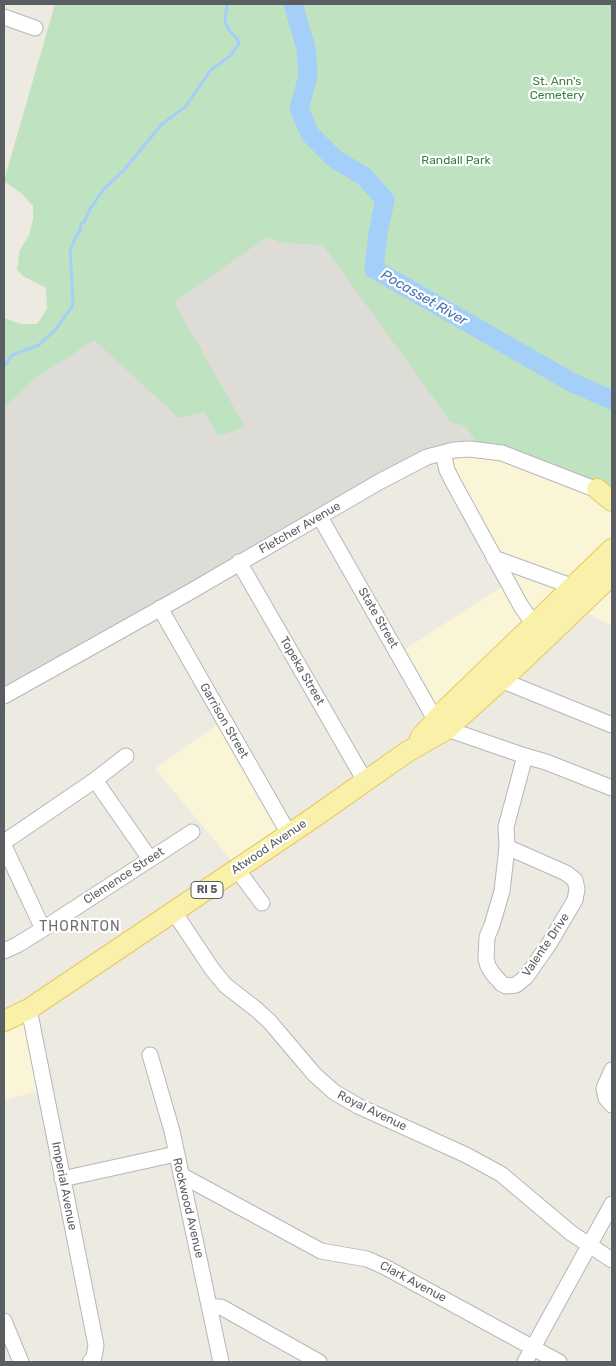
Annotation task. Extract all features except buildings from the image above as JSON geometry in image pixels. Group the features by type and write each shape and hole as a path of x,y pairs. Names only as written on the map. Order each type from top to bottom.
{"main road":[{"name":"Atwood Avenue","path":"442,725 534,625 612,549"},
{"name":"Atwood Avenue","path":"4,1021 29,1008 174,912 406,752 501,680 612,575"}],"street":[{"path":"4,17 36,28"},
{"name":"Fletcher Avenue","path":"4,696 390,476 427,457 454,450 470,449 502,453 608,495"},
{"path":"443,453 447,470 453,482 521,606 534,625"},
{"name":"State Street","path":"320,517 442,725"},
{"path":"494,558 574,587"},
{"name":"Topeka Street","path":"239,562 365,781"},
{"name":"Garrison Street","path":"160,608 289,834"},
{"path":"501,680 612,725"},
{"path":"442,725 612,788"},
{"path":"4,842 126,756"},
{"name":"Valente Drive","path":"507,847 566,873 575,880 577,889 575,900 558,930 526,976 516,985 506,986 493,974 486,959 487,937 502,891 507,847 506,827 525,756"},
{"path":"94,780 150,859"},
{"name":"Clemence Street","path":"4,951 44,929 192,832"},
{"path":"4,846 44,929"},
{"path":"236,868 262,903"},
{"name":"Royal Avenue","path":"174,912 225,985 257,1010 314,1074 334,1092 358,1106 466,1155 501,1174 547,1214 612,1260"},
{"name":"Imperial Avenue","path":"29,1008 96,1345 94,1357 90,1362"},
{"name":"Rockwood Avenue","path":"150,1055 172,1131 221,1362"},
{"path":"612,1070 604,1088 606,1098 612,1105"},
{"path":"62,1178 176,1154"},
{"name":"Clark Avenue","path":"181,1175 321,1251 367,1259 385,1267 559,1362"},
{"path":"525,1362 612,1204"},
{"path":"210,1307 221,1307 319,1362"},
{"path":"4,1321 21,1362"}],"shaded area":[{"path":"229,218 282,243 320,244 335,251 421,361 479,447 446,451 4,696 4,408 35,378 98,337 168,298"},
{"path":"468,448 612,494 612,626 573,606 437,718 401,652 504,585 442,454"},
{"path":"223,720 289,832 236,866 155,769"},
{"path":"24,1009 46,1089 4,1100 4,1021"}],"green space":[{"name":"Randall Park","path":"55,4 612,4 612,494 479,447 465,426 451,422 323,245 282,243 267,237 174,302 245,427 218,436 204,412 179,418 94,340 35,378 4,408 4,318 20,324 37,324 47,309 46,288 23,276 16,268 18,266 19,252 29,235 33,219 33,206 22,194 4,181"}],"waterway":[{"path":"4,366 12,355 39,345 55,330 72,307 70,251 80,231 81,224 103,190 125,169 161,125 186,106 212,69 230,56 239,44 225,22 227,4"},
{"name":"Pocasset River","path":"293,4 306,48 308,76 299,109 310,134 335,159 365,177 385,200 378,233 374,269 573,383 612,400"}],"district":[{"name":"THORNTON","path":"80,927"}],"park label":[{"name":"St. Ann's Cemetery","path":"557,89"}]}
